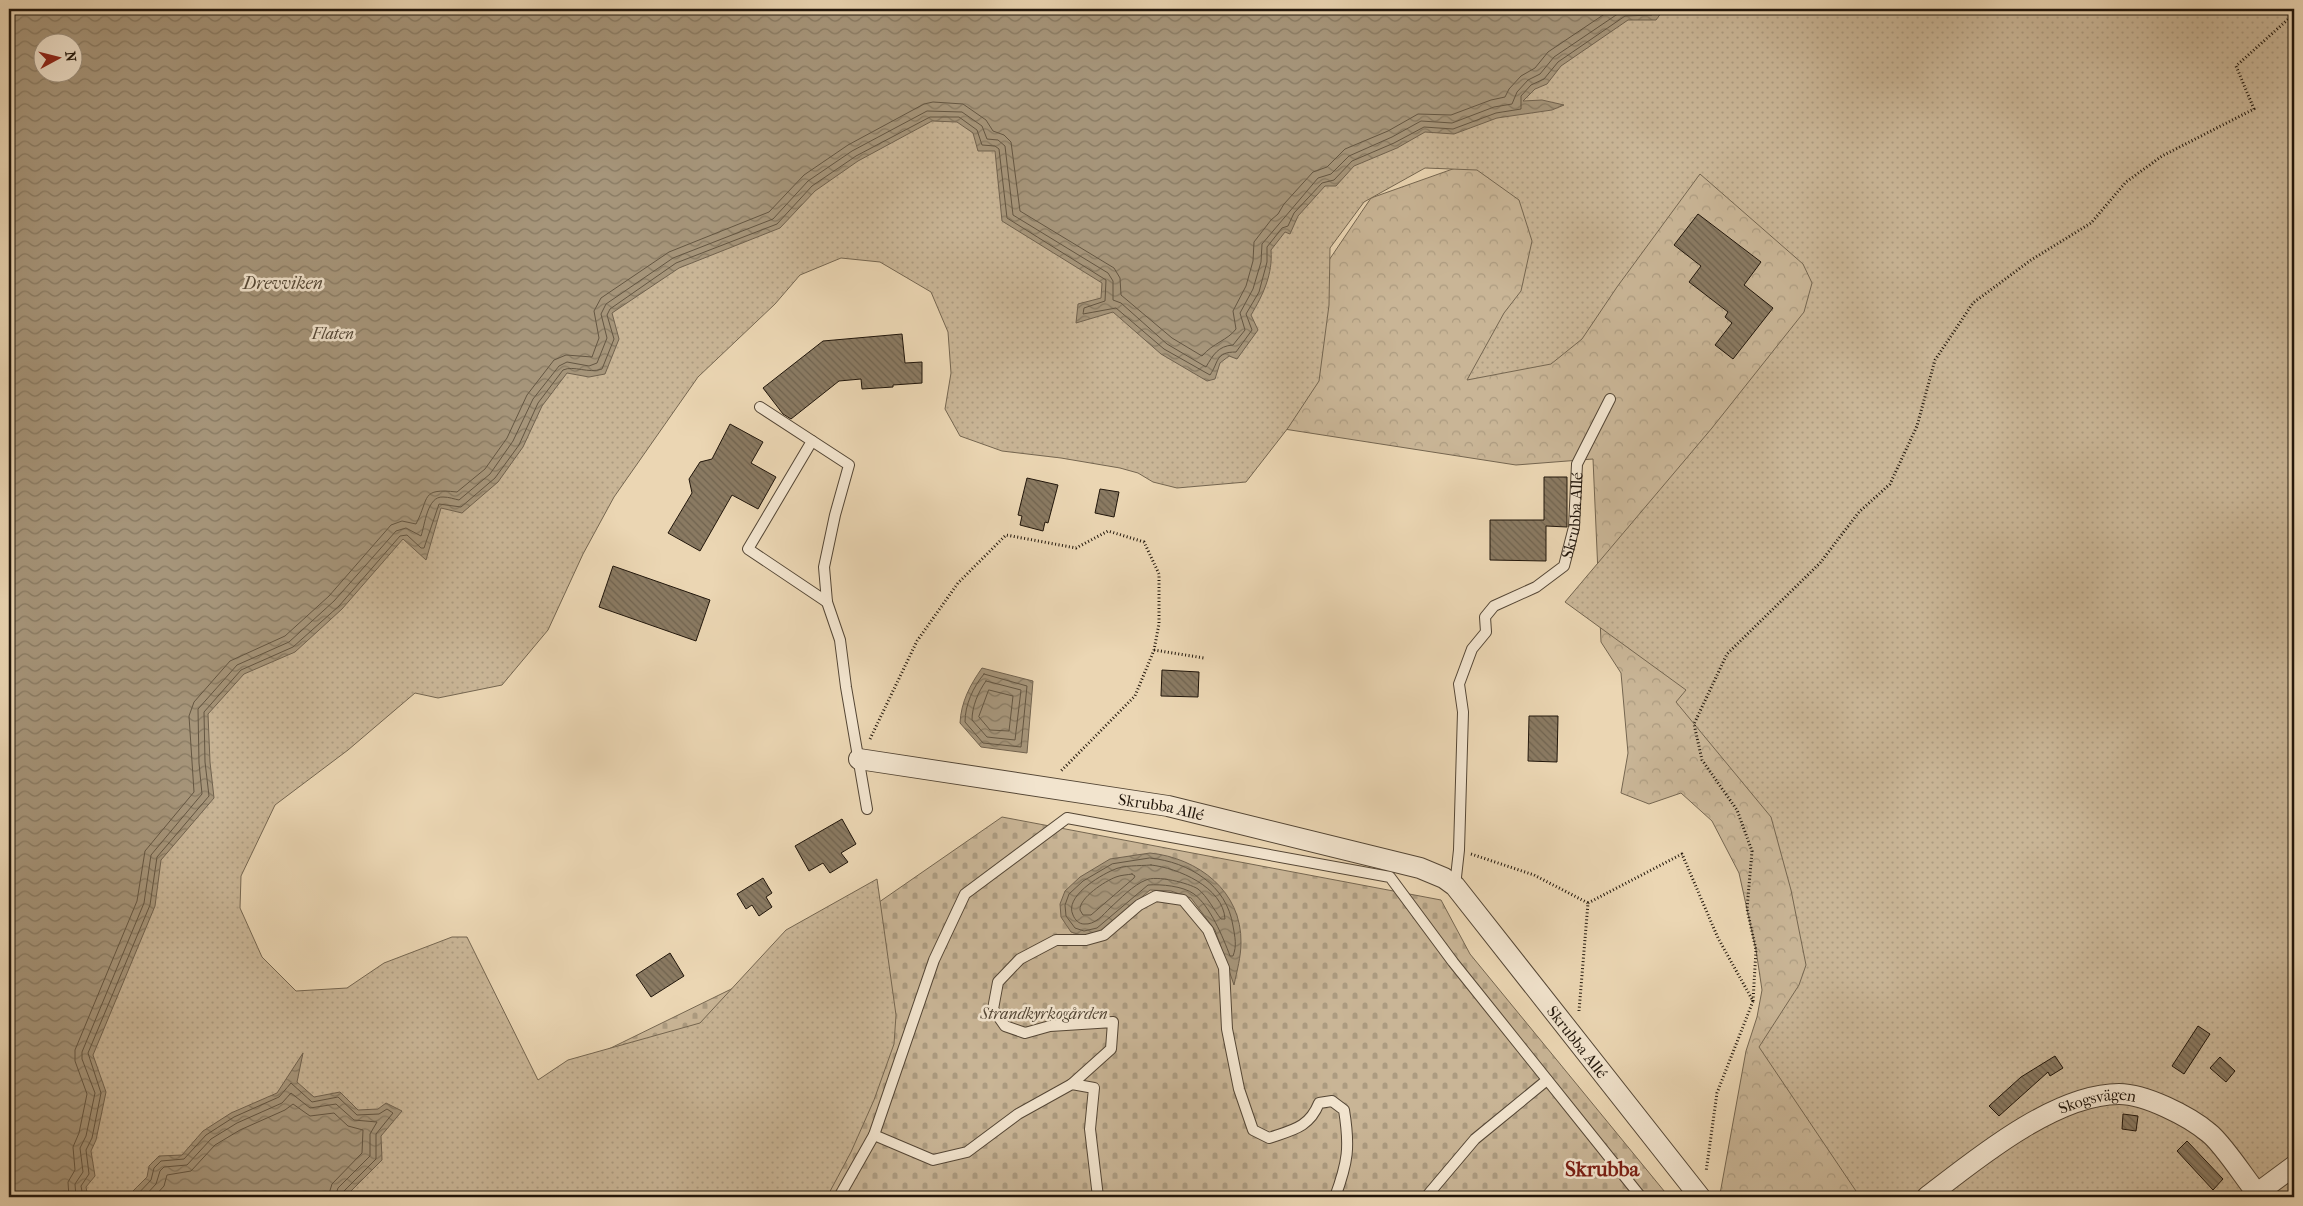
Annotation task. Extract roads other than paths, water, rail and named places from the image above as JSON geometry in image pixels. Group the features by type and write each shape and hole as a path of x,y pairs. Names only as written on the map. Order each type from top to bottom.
{"street":[{"name":"Skrubba Allé","path":"860,759 1168,806 1420,868 1444,878 1455,886 1576,1042 1703,1188"},
{"name":"Skogsvägen","path":"1927,1197 1975,1160 2038,1119 2084,1100 2120,1094 2166,1105 2210,1133 2254,1195"},
{"path":"2254,1195 2294,1166"}],"lane":[{"name":"Skrubba Allé","path":"1455,886 1459,850 1463,712 1459,684 1472,649 1486,632 1485,617 1494,606 1536,587 1564,566 1574,527 1577,464 1610,399"},
{"path":"760,407 849,465 824,567 827,602 840,640 867,809"},
{"path":"812,441 748,549 827,602"},
{"path":"840,1197 874,1135 934,960 965,894 1067,818 1390,877 1453,962 1641,1197"},
{"path":"874,1135 933,1160 967,1152 1018,1114 1072,1084 1112,1049 1113,1022 1050,1026 1025,1033 1005,1026 993,1009 998,982 1020,959 1056,940 1086,940 1104,935 1139,905 1156,896 1183,900 1208,930 1224,968 1227,1029 1239,1089 1253,1130 1269,1138 1300,1127 1314,1116 1319,1104 1332,1101 1344,1110 1349,1140 1346,1169 1335,1197"},
{"path":"1426,1197 1475,1139 1548,1080"},
{"path":"1072,1084 1094,1088 1090,1129 1098,1197"}],"water":[{"name":"Drevviken","path":"9,9 1664,9 1656,20 1628,20 1561,66 1547,84 1535,89 1523,101 1542,100 1564,105 1552,110 1497,118 1454,134 1425,132 1397,148 1354,166 1336,186 1325,186 1298,216 1290,234 1285,232 1271,250 1269,276 1251,315 1258,330 1237,359 1229,356 1220,363 1215,379 1207,381 1161,354 1113,312 1076,323 1078,304 1101,298 1102,283 1002,221 995,151 978,151 973,133 957,122 932,121 858,161 815,191 780,228 679,268 612,313 619,339 605,374 589,377 567,373 542,406 523,447 498,482 462,513 441,508 426,560 403,539 342,609 295,652 244,674 208,714 214,798 161,860 155,906 93,1055 106,1092 96,1140 91,1151 95,1176 86,1187 88,1197 9,1197"},
{"path":"982,668 1033,681 1027,753 981,747 960,723 962,708 967,694"},
{"path":"1150,853 1168,856 1200,870 1214,880 1225,893 1234,908 1239,924 1241,943 1234,985 1215,930 1191,898 1171,891 1150,890 1100,933 1084,936 1071,932 1061,917 1060,904 1065,891 1080,877 1110,859"},
{"path":"303,1053 297,1082 314,1097 340,1092 358,1110 378,1109 386,1103 402,1111 381,1136 382,1160 345,1197 127,1197 147,1177 149,1166 159,1156 182,1155 203,1131 231,1113 277,1093"}],"district":[{"name":"Skrubba","path":"1602,1169"}],"park label":[{"name":"Flaten","path":"333,333"},
{"name":"Strandkyrkogården","path":"1044,1013"}]}
